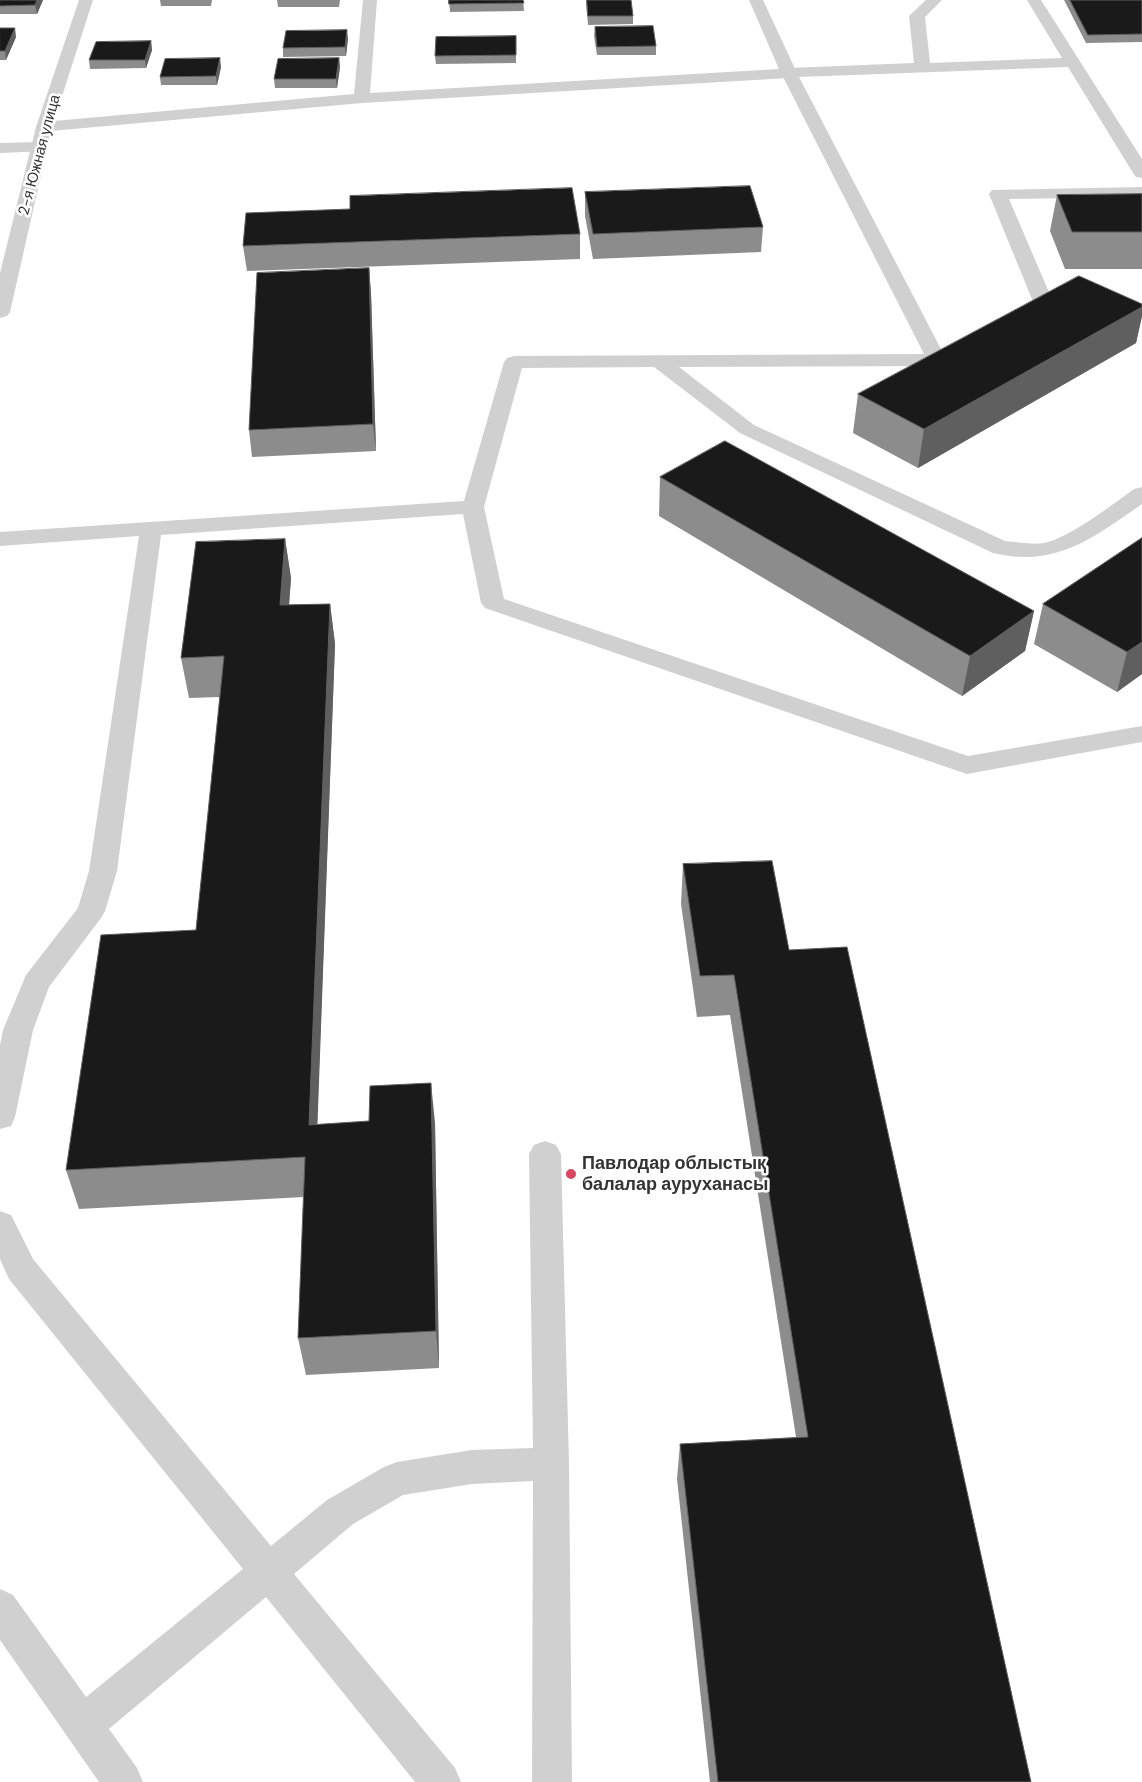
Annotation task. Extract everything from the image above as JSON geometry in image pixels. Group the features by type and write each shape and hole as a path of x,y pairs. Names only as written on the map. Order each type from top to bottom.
{"street":[{"name":"2-я Южная улица","path":"0,312 41,147 44,127 86,0"},
{"path":"362,98 370,0"},
{"path":"756,0 789,72 937,360"},
{"path":"923,68 917,16 935,0"},
{"path":"1034,0 1142,173"},
{"path":"44,127 362,98 789,72 1073,62"},
{"path":"0,148 41,147"},
{"path":"1013,326 1047,311 998,194 1142,192"},
{"path":"971,345 937,360 514,362 473,507 493,603 967,765 1142,734"},
{"path":"660,362 747,429 1001,548 1041,550 1060,546 1100,523 1142,494"},
{"path":"0,539 473,507"},
{"path":"0,1117 18,1030 36,983 91,911 103,871 151,529"},
{"path":"545,1154 550,1464 552,1782"},
{"path":"0,1225 21,1269 441,1782"},
{"path":"83,1725 340,1512 397,1479 472,1467 550,1464"},
{"path":"0,1608 122,1782"}],"building":[{"path":"0,0 37,0 35,5 0,6"},
{"path":"449,0 523,0 524,3 449,4"},
{"path":"587,0 631,0 633,16 588,16"},
{"path":"1070,0 1142,0 1142,34 1088,35"},
{"path":"653,26 656,46 597,47 595,27"},
{"path":"0,28 15,28 5,51 0,51"},
{"path":"347,30 345,47 283,48 286,31"},
{"path":"516,36 516,55 435,56 436,37"},
{"path":"151,41 145,60 89,60 96,42"},
{"path":"220,58 216,76 160,77 165,59"},
{"path":"339,58 336,79 274,79 278,59"},
{"path":"750,186 763,227 593,234 585,192"},
{"path":"572,188 580,234 243,246 246,213 350,209 350,196"},
{"path":"1142,194 1142,232 1072,232 1057,195"},
{"path":"369,268 373,424 249,430 257,273"},
{"path":"1079,276 1142,304 1142,307 924,429 858,394"},
{"path":"725,441 1034,611 970,656 660,477"},
{"path":"1142,538 1142,642 1127,652 1043,604"},
{"path":"285,539 280,605 330,604 309,1125 369,1121 370,1086 431,1083 436,1331 298,1338 305,1157 66,1170 101,935 196,930 224,656 181,658 196,542"},
{"path":"772,861 789,950 847,947 1031,1782 718,1782 680,1444 808,1437 734,975 700,976 683,864"}],"place":[{"name":"Павлодар облыстық балалар ауруханасы","path":"571,1174"}]}
